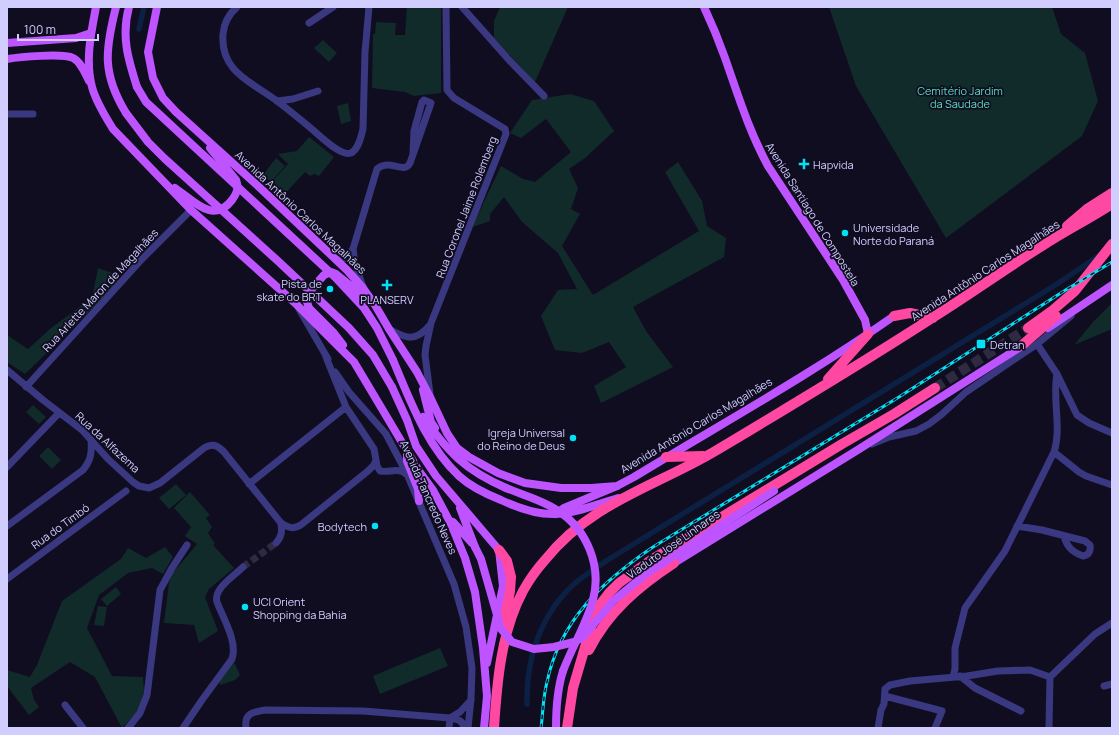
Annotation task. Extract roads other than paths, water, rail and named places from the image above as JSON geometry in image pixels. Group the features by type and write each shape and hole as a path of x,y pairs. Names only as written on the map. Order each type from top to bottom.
{"highway":[{"path":"1043,245 1087,209 1112,193"},
{"name":"Avenida Antônio Carlos Magalhães","path":"625,496 707,456 933,318 1043,245 1112,204"},
{"path":"1021,346 1056,315 1112,244"},
{"path":"1028,328 1053,310 1078,287"},
{"path":"894,316 910,313 933,318"},
{"path":"817,390 868,334"},
{"path":"567,728 570,699 593,620 599,606 619,583 640,568 785,478 894,414 935,388"},
{"path":"666,456 707,456"},
{"path":"494,728 496,695 502,652 510,622 524,589 545,559 555,548 580,525 625,496"},
{"path":"499,550 507,561 511,577 506,612 505,640"},
{"path":"576,679 596,636 622,603 644,584 674,563"}],"main road":[{"path":"92,87 90,69 91,33 96,7"},
{"path":"116,7 108,36 107,57 110,80 119,103 126,114 148,142 164,158 279,262 349,328 373,355 392,387 407,420 416,446 436,476 458,504 499,550 503,586 486,672"},
{"name":"Avenida Antônio Carlos Magalhães","path":"129,7 126,18 125,43 136,87 146,102 335,277 364,308 377,328 393,360 409,399 430,440 448,465 460,476 480,490 512,505 544,513 556,514 577,510 625,496"},
{"name":"Avenida Antônio Carlos Magalhães","path":"157,7 148,52 153,78 163,98 206,140 257,185 337,260 363,288 417,372 447,433 457,448 469,457 498,473 525,483 545,487 575,489 617,486 805,374 894,316"},
{"name":"Avenida Santiago de Compostela","path":"704,7 722,48 758,149 776,179 843,280 865,320 868,334"},
{"path":"7,43 76,38 91,33"},
{"path":"7,56 17,58"},
{"path":"7,59 63,56 72,58 77,62 83,70 103,112 113,129 192,210 295,303 354,362"},
{"path":"164,182 207,209 216,212 226,207 235,195 238,185 234,176 210,150 206,140"},
{"path":"375,305 336,274 331,272 320,280 308,292 306,297 306,302 309,308 332,332 354,362 406,450 408,461 418,489 419,501"},
{"path":"674,563 856,451 1021,346 1112,285"},
{"name":"Avenida Santiago de Compostela","path":"865,320 877,328"},
{"path":"417,372 432,422 440,440"},
{"name":"Avenida Antônio Carlos Magalhães","path":"409,399 448,450 467,467 486,479 550,506 564,514 577,527 588,544 595,565 596,583 593,600 563,671 558,688 556,728"},
{"name":"Avenida Tancredo Neves","path":"406,450 433,490 447,516 465,558 473,585 478,609 486,672 487,696 484,728"},
{"name":"Viaduto José Linhares","path":"458,504 481,559 501,629 512,642 534,649 554,647 574,642 582,638 614,600 646,574 774,490 785,478"},
{"path":"556,514 564,508 617,486"},
{"path":"774,490 788,492"},
{"path":"447,516 475,547"}],"street":[{"path":"237,7 228,17 224,27 224,50 228,61 242,78 277,101 337,150 346,154 351,153 355,149 363,129 365,52 369,7"},
{"path":"310,23 333,7"},
{"name":"Rua Coronel Jaime Rolemberg","path":"430,397 425,356 431,323 506,134 505,129 454,98 447,90 446,7"},
{"path":"462,7 509,60 544,96"},
{"path":"277,101 293,99 318,92"},
{"path":"337,260 346,258 353,249 377,170 385,164 405,168 408,166 413,154 431,103 424,100 422,102 414,131 413,154"},
{"path":"7,114 33,114"},
{"name":"Rua Arlette Maron de Magalhães","path":"26,387 142,260 192,210"},
{"path":"353,249 355,264 363,288"},
{"path":"856,451 889,437 916,431 928,424 941,415 966,392 1038,344 1090,300"},
{"name":"Avenida Tancredo Neves","path":"295,303 348,392 386,434 407,474 454,584 463,613 472,668 468,728"},
{"name":"Rua Coronel Jaime Rolemberg","path":"388,329 406,337 412,337 422,333 431,323"},
{"path":"1038,344 1057,374 1077,415 1089,423 1112,433"},
{"path":"326,357 346,407 374,449 377,466 380,471 399,470 407,474"},
{"name":"Rua da Alfazema","path":"7,370 26,387 82,430 108,459 133,482 144,488 149,488 160,483 204,448 212,444 220,447 281,523"},
{"path":"953,677 955,669 955,648 965,608 1000,560 1054,452 1058,436 1055,391 1057,374"},
{"path":"249,484 346,407"},
{"path":"7,467 59,413"},
{"path":"7,526 83,470 89,463 91,456 91,440"},
{"path":"1054,452 1086,476 1112,485"},
{"path":"281,523 292,528 297,528 368,471 374,465 376,460"},
{"name":"Rua do Timbó","path":"7,579 126,491"},
{"path":"276,543 281,537 281,523"},
{"path":"1017,526 1030,527 1088,542 1090,545 1089,552 1083,556 1072,551 1066,543 1064,536"},
{"path":"128,728 140,713 147,695 160,590 168,574 187,545"},
{"path":"183,728 232,659 234,644 217,602 216,595 220,589 243,567"},
{"path":"1049,728 1050,676 1095,634 1112,623"},
{"path":"955,669 961,677 975,688 1021,711"},
{"path":"878,728 886,689 890,685 910,681 961,677 987,672 1022,670 1050,676"},
{"path":"885,696 942,711 935,728"},
{"path":"450,718 460,712 471,699"},
{"path":"66,705 83,728"},
{"path":"246,728 246,718 249,715 253,712 265,710 363,711 450,718 460,720 463,723 464,728"},
{"path":"449,728 450,718"}],"waterway":[{"path":"139,29 144,7"},
{"path":"527,704 529,671 537,639 552,610 573,585 606,561 1057,284 1100,255"}],"tunnel":[{"path":"935,388 1028,328"},
{"path":"243,567 276,543"}],"railway":[{"path":"541,728 547,682 553,660 562,640 573,621 586,604 617,574 653,547 899,397 1064,291 1112,262"}],"place":[{"name":"Hapvida","path":"804,164"},
{"name":"Universidade Norte do Paraná","path":"845,233"},
{"name":"PLANSERV","path":"387,285"},
{"name":"Pista de skate do BRT","path":"330,289"},
{"name":"Detran","path":"981,344"},
{"name":"Igreja Universal do Reino de Deus","path":"573,438"},
{"name":"Bodytech","path":"375,526"},
{"name":"UCI Orient Shopping da Bahia","path":"245,607"}],"park label":[{"name":"Cemitério Jardim da Saudade","path":"960,96"}]}
